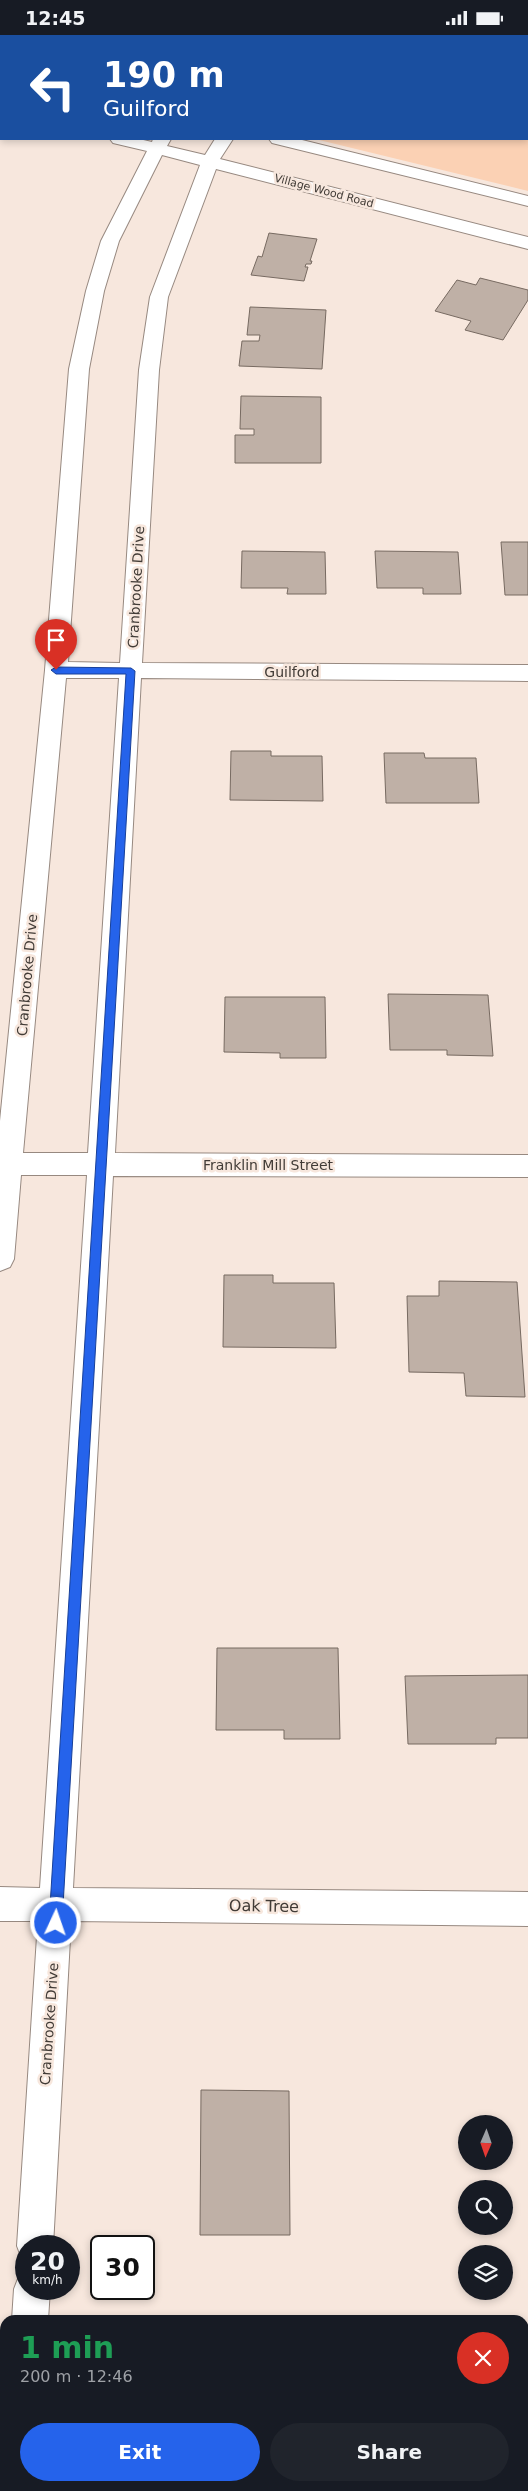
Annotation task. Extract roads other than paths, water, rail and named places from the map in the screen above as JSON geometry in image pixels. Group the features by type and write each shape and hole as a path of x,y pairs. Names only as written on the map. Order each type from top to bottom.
{"street":[{"name":"Village Wood Road","path":"127,140 159,144 210,161 528,243"},
{"name":"Cranbrooke Drive","path":"36,2235 149,370 159,297 193,201 210,161 223,140"},
{"path":"282,140 528,201"},
{"name":"Cranbrooke Drive","path":"0,1259 56,670 79,369 95,291 110,241 159,144"},
{"name":"Guilford","path":"56,670 528,673"},
{"name":"Franklin Mill Street","path":"9,1164 528,1166"},
{"name":"Oak Tree","path":"0,1905 528,1909"},
{"path":"30,2315 31,2300"}]}
